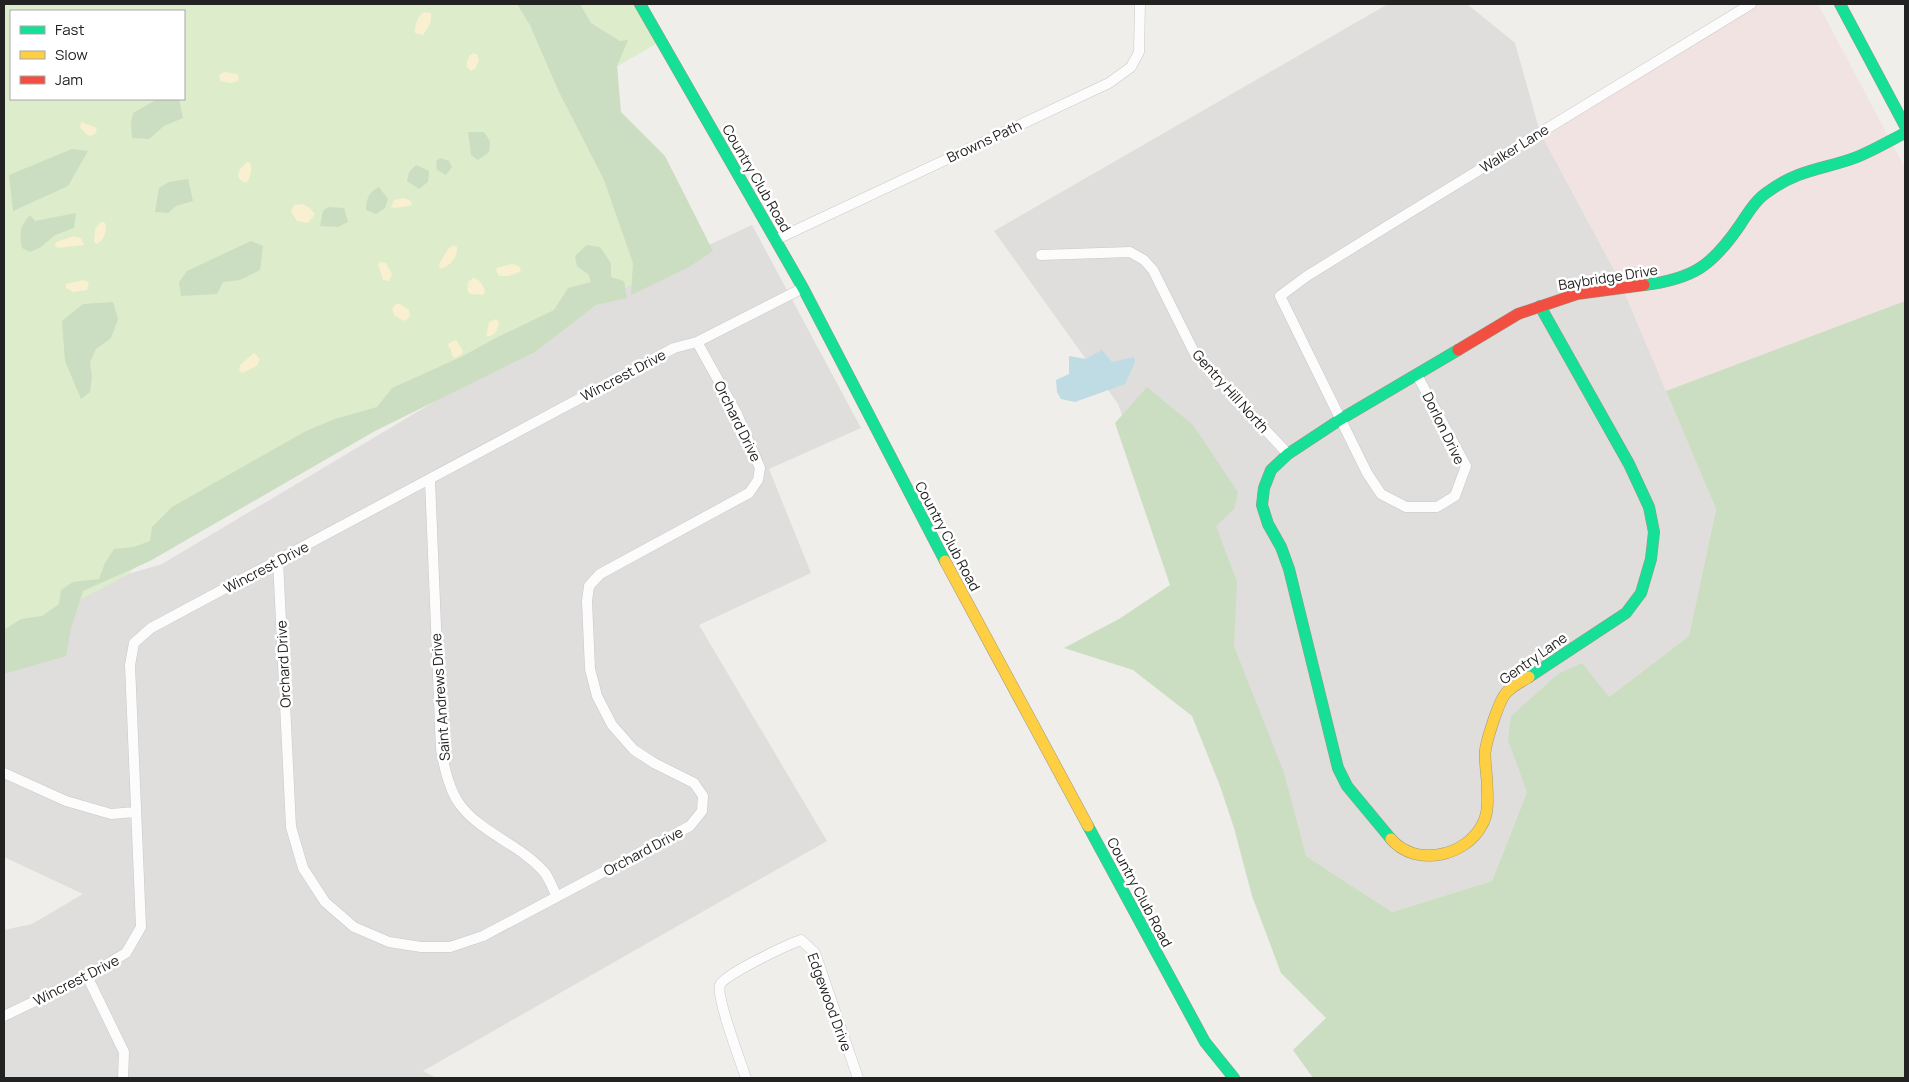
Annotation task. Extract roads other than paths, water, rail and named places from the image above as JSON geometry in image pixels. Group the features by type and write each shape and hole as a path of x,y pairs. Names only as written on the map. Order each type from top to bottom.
{"street":[{"name":"Country Club Road","path":"640,4 688,91 803,288 932,538 1204,1042 1234,1078"},
{"name":"Browns Path","path":"775,240 1109,83 1131,67 1139,52 1140,4"},
{"name":"Walker Lane","path":"1341,419 1280,296 1307,276 1394,222 1751,4"},
{"path":"1840,4 1905,126"},
{"name":"Baybridge Drive","path":"1341,419 1518,314 1577,294 1669,282 1688,275 1705,266 1727,244 1753,206 1768,191 1800,173 1856,157 1905,133"},
{"name":"Gentry Hill North","path":"1041,255 1130,252 1144,260 1153,270 1196,356 1288,454"},
{"name":"Wincrest Drive","path":"4,1016 87,976 126,953 141,927 130,665 134,642 150,628 674,348 697,342 803,288"},
{"name":"Gentry Lane","path":"1341,419 1288,454 1271,470 1264,488 1262,505 1268,524 1281,547 1289,569 1338,768 1347,786 1396,844 1414,853 1433,856 1452,852 1471,840 1483,824 1488,806 1485,751 1496,713 1506,692 1626,613 1640,593 1651,559 1654,532 1649,507 1629,464 1540,306"},
{"name":"Orchard Drive","path":"278,560 291,827 303,868 325,902 354,927 389,942 421,948 450,947 483,936 690,826 702,811 703,796 694,782 654,763 634,750 612,725 597,696 590,669 587,601 589,586 600,574 750,493 758,480 760,468 737,414 697,342"},
{"name":"Dorlon Drive","path":"1341,419 1367,473 1380,494 1406,507 1437,507 1443,504 1455,496 1466,466 1417,375"},
{"name":"Saint Andrews Drive","path":"430,480 440,748 444,766 460,804 472,818 538,867 545,874 557,897"},
{"path":"4,773 66,801 110,814 135,812"},
{"name":"Edgewood Drive","path":"746,1078 722,1000 720,986 722,981 736,972 801,940 814,953 858,1078"},
{"path":"87,976 124,1052 123,1078"}],"water":[{"path":"1102,350 1112,362 1134,357 1135,362 1125,384 1075,402 1061,399 1057,392 1056,380 1069,374 1069,356 1086,359"}]}
